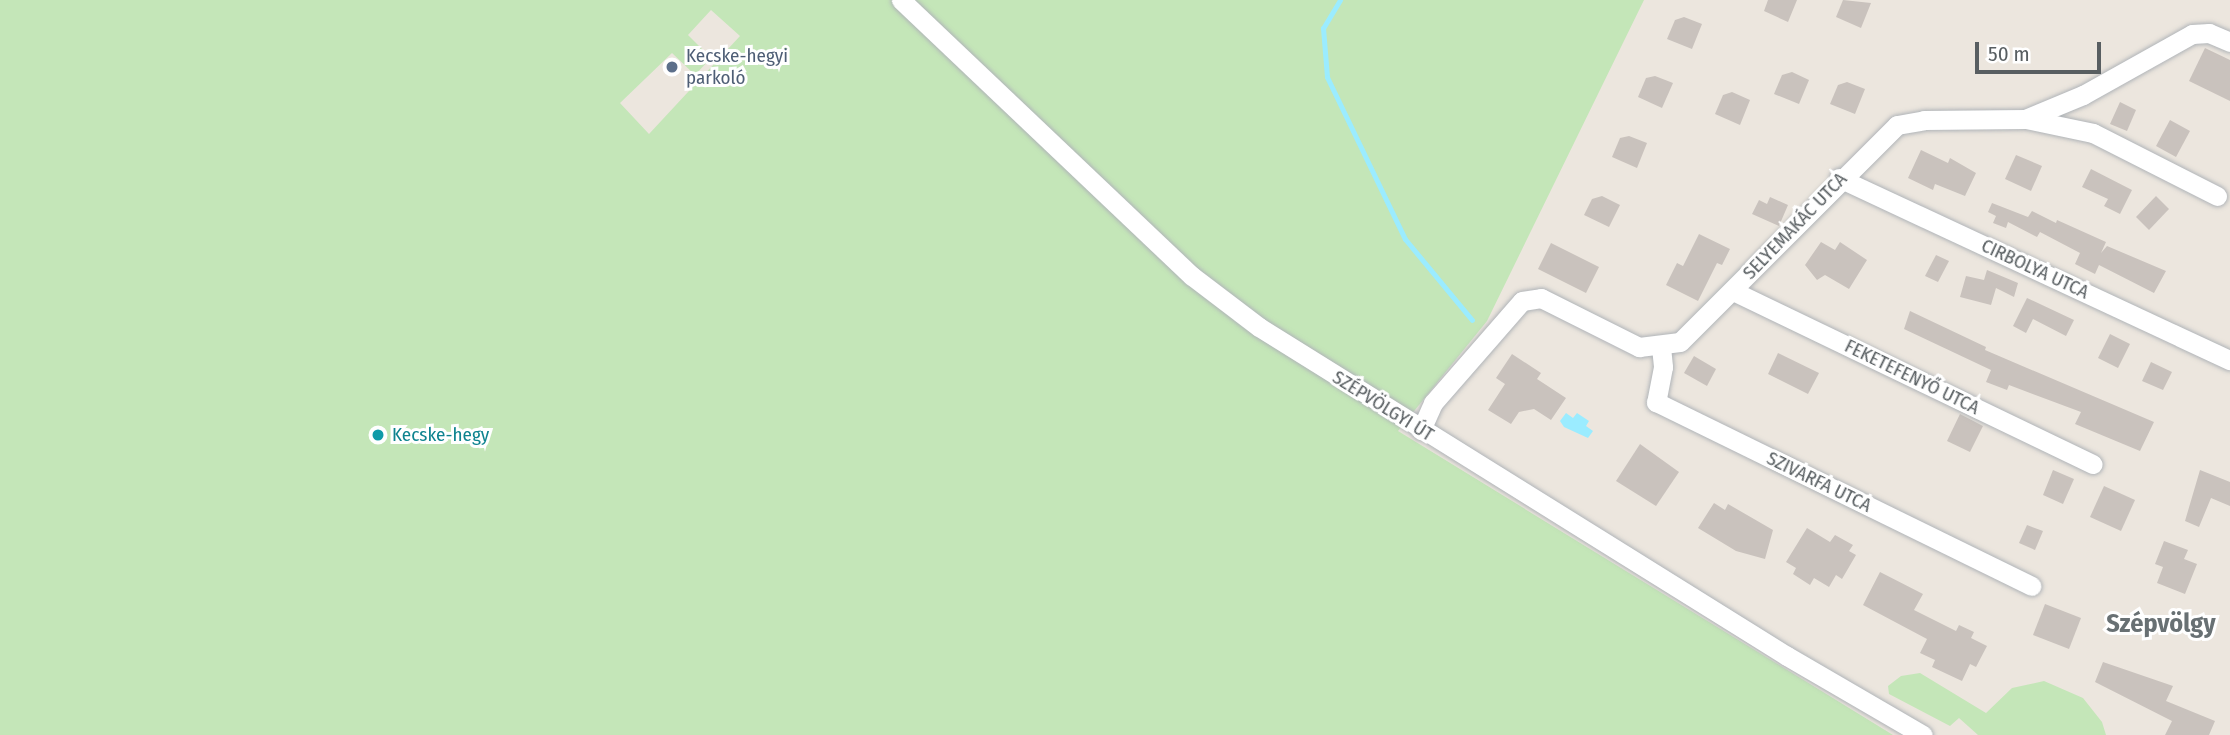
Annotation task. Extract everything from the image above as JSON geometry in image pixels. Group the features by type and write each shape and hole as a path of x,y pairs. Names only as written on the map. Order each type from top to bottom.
{"street":[{"name":"SZÉPVÖLGYI ÚT","path":"901,0 1192,275 1259,327 1421,430 1923,735"},
{"name":"SELYEMAKÁC UTCA","path":"1661,347 1680,342 1697,329 1839,178 1897,125 1924,120 2025,119 2083,95 2192,34 2209,33 2230,42"},
{"path":"2025,119 2093,133 2217,196"},
{"name":"CIRBOLYA UTCA","path":"1839,178 2230,360"},
{"name":"FEKETEFENYŐ UTCA","path":"1733,291 2092,464"},
{"path":"1421,430 1433,402 1522,301 1541,298 1609,336 1639,347 1661,347"},
{"name":"SZIVARFA UTCA","path":"1661,347 1664,367 1656,402 2031,586"}],"green space":[{"path":"0,0 1644,0 1487,321 1398,431 1893,735 0,735","holes":["711,10 740,36 649,134 620,103 672,53 695,75 711,58 688,35"]},
{"path":"1920,673 1986,713 2012,688 2044,681 2083,698 2102,722 2106,735 1978,735 1959,718 1950,726 1889,694 1888,686 1901,676"}],"water":[{"path":"1566,413 1573,418 1577,413 1589,421 1586,426 1593,431 1588,438 1564,427 1560,421"}],"building":[{"path":"1768,0 1797,0 1788,22 1764,11"},
{"path":"1843,0 1871,3 1861,28 1836,17"},
{"path":"1684,17 1702,24 1692,49 1667,39 1675,20"},
{"path":"2205,48 2230,60 2230,101 2189,81"},
{"path":"1792,72 1809,80 1799,104 1774,94 1782,75"},
{"path":"1655,76 1673,83 1662,108 1638,97 1646,78"},
{"path":"1847,82 1865,89 1855,114 1830,104 1838,85"},
{"path":"1732,92 1750,100 1740,125 1715,114 1723,95"},
{"path":"2120,102 2136,110 2127,131 2110,124"},
{"path":"2170,120 2190,131 2176,157 2156,146"},
{"path":"1629,136 1647,143 1637,168 1612,157 1620,138"},
{"path":"1921,150 1948,163 1950,158 1976,173 1965,196 1935,184 1933,190 1908,178"},
{"path":"2016,155 2042,166 2031,191 2005,179"},
{"path":"2091,169 2132,190 2120,214 2104,206 2108,199 2082,187"},
{"path":"1602,196 1620,205 1609,227 1584,215 1592,199"},
{"path":"2156,196 2169,209 2149,230 2136,217"},
{"path":"1770,197 1788,205 1779,226 1752,214 1759,200 1767,204"},
{"path":"1992,203 2028,217 2032,211 2056,223 2057,220 2106,242 2101,253 2107,246 2166,271 2154,293 2099,265 2095,274 2075,264 2080,253 2040,232 2037,237 2008,222 2006,228 1993,223 1996,216 1988,212"},
{"path":"1699,234 1730,249 1722,265 1717,263 1698,301 1666,285 1677,263 1683,266"},
{"path":"1821,242 1835,250 1840,242 1867,260 1849,289 1825,275 1817,280 1805,265"},
{"path":"1551,243 1599,267 1586,293 1538,269"},
{"path":"1936,255 1949,261 1938,282 1925,276"},
{"path":"1987,270 2018,283 2014,297 1996,288 1991,305 1960,297 1966,276 1984,280"},
{"path":"2027,298 2074,320 2066,336 2033,319 2026,333 2013,326"},
{"path":"1910,311 1986,347 1985,350 2154,422 2140,451 2075,424 2081,412 2009,385 2007,390 1986,382 1991,370 1904,329"},
{"path":"2110,334 2130,344 2118,368 2098,358"},
{"path":"1778,353 1819,373 1808,394 1768,374"},
{"path":"1512,354 1541,373 1537,379 1566,398 1551,420 1534,409 1519,412 1511,424 1488,410 1505,384 1496,378"},
{"path":"1694,356 1716,369 1707,386 1684,373"},
{"path":"2151,362 2172,372 2163,390 2142,381"},
{"path":"1960,414 1983,426 1970,452 1947,441"},
{"path":"1640,444 1679,472 1656,506 1616,481"},
{"path":"2053,470 2074,479 2063,504 2043,495"},
{"path":"2200,470 2230,482 2230,506 2211,498 2199,527 2185,521"},
{"path":"2104,486 2135,500 2121,531 2090,517"},
{"path":"1714,503 1725,510 1728,504 1773,530 1765,559 1736,551 1698,528"},
{"path":"2027,525 2043,531 2035,550 2019,543"},
{"path":"1807,528 1830,542 1835,535 1853,545 1849,551 1856,555 1842,579 1836,575 1829,587 1814,578 1810,585 1793,574 1796,568 1786,562"},
{"path":"2164,541 2188,550 2184,559 2197,564 2185,594 2157,583 2163,567 2155,564"},
{"path":"1880,572 1923,594 1914,610 1956,631 1959,625 1974,632 1971,638 1987,646 1976,667 1970,664 1962,681 1932,667 1935,660 1920,653 1927,639 1863,605"},
{"path":"2045,604 2081,618 2069,649 2033,635"},
{"path":"2103,662 2173,686 2166,701 2215,721 2209,735 2165,735 2172,721 2095,682"}],"waterway":[{"path":"1340,0 1323,28 1327,77 1405,239 1472,320"}],"place":[{"name":"Kecske-hegyi parkoló","path":"672,67"},
{"name":"Kecske-hegy","path":"378,435"}],"district":[{"name":"Szépvölgy","path":"2161,624"}]}
